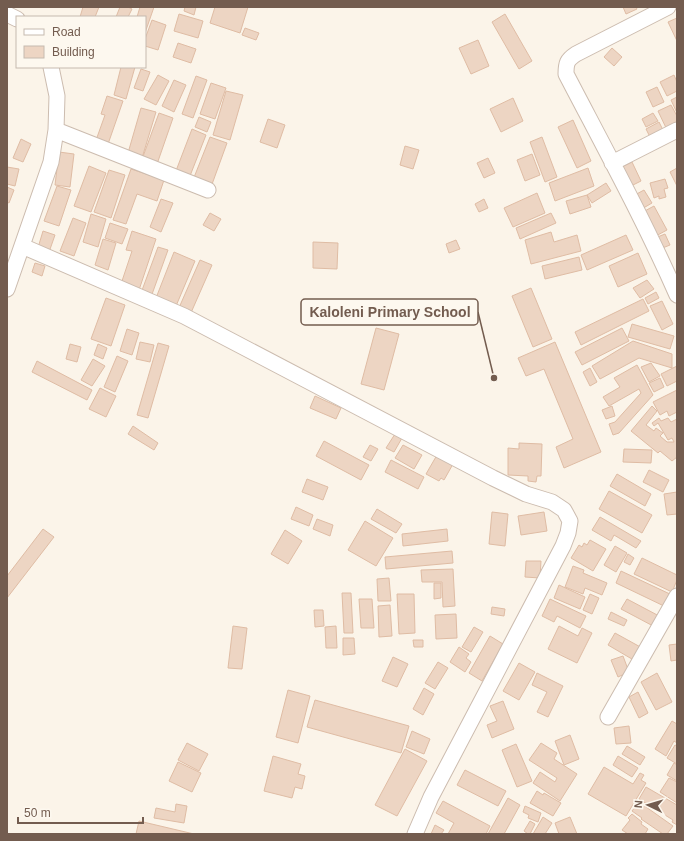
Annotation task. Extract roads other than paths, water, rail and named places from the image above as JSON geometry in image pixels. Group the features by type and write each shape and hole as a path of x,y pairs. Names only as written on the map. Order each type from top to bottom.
{"street":[{"path":"668,7 576,54 568,61 566,74 612,163 671,266 677,295"},
{"path":"7,14 16,18"},
{"path":"7,289 51,162 56,130 57,96 51,68"},
{"path":"56,130 208,190"},
{"path":"612,163 677,130"},
{"path":"22,246 184,316 493,478 526,494 552,502 564,510 570,521 568,533 563,546 431,797 415,834"},
{"path":"608,717 677,596"}],"place":[{"name":"Kaloleni Primary School","path":"494,378"}]}
